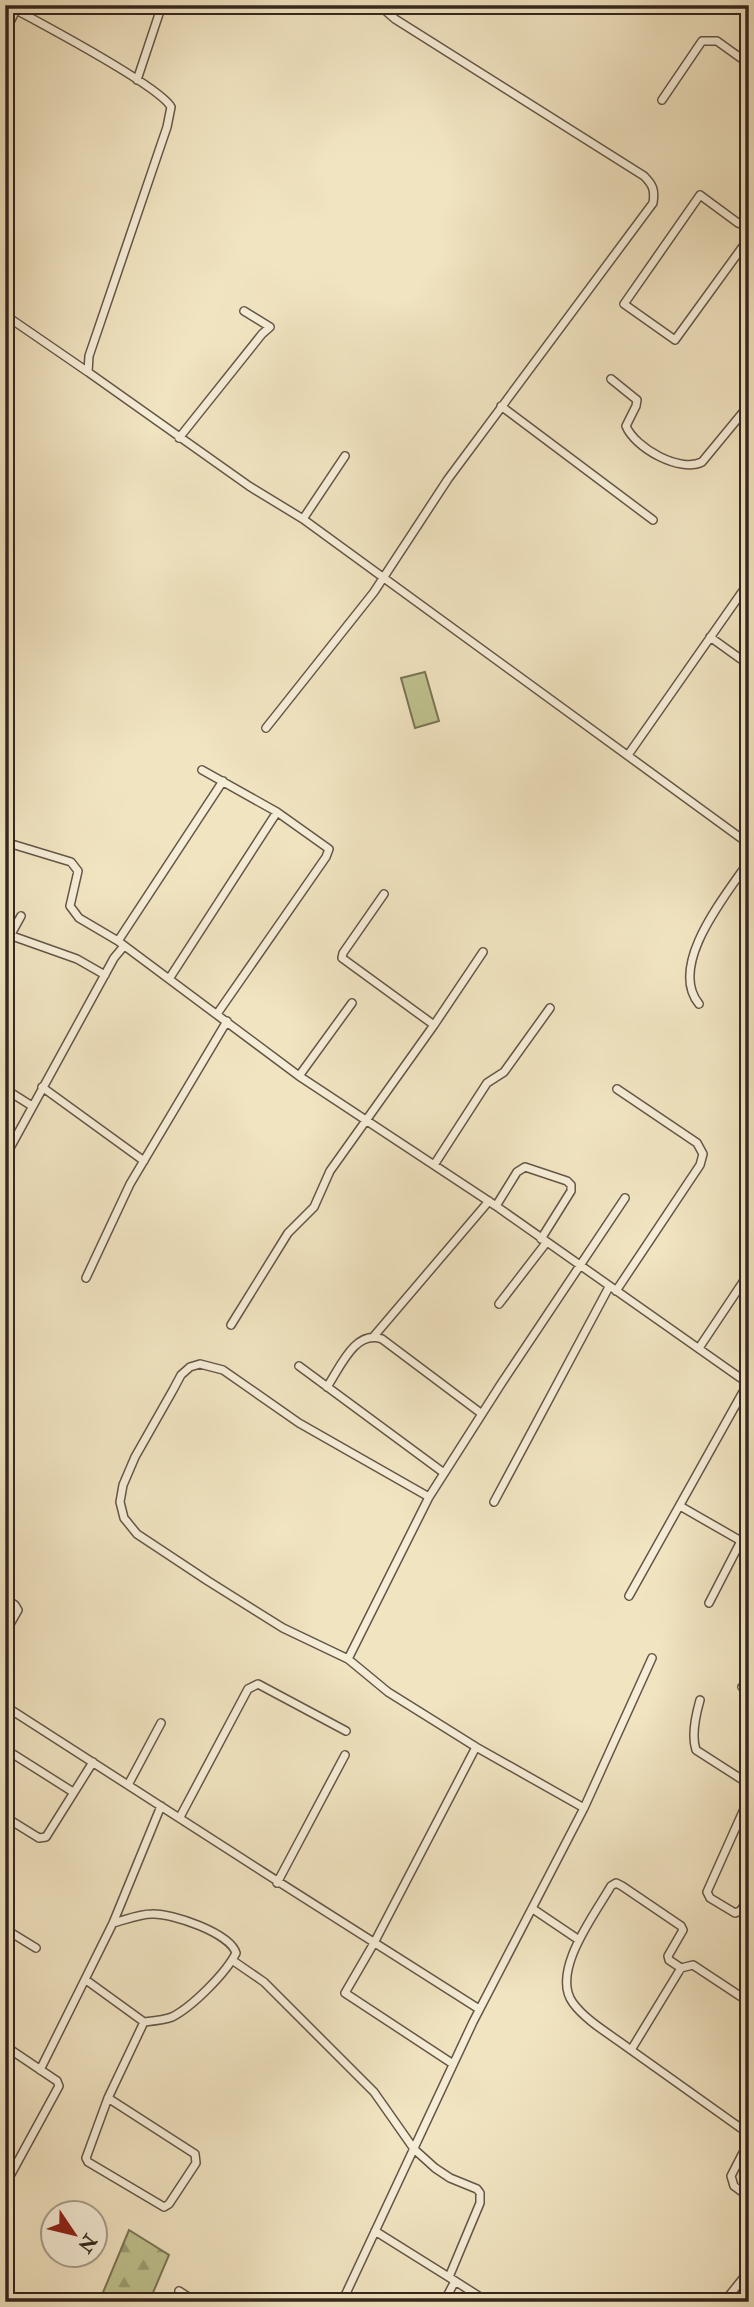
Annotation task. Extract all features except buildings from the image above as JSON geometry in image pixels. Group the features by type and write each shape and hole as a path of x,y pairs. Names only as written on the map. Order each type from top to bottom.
{"street":[{"path":"7,5 137,80 168,102 171,115 89,356 88,372"},
{"path":"137,80 162,5"},
{"path":"266,728 380,578 501,406 653,202 653,186 644,176 396,19 379,5"},
{"path":"5,32 16,10"},
{"path":"662,100 702,41 717,41 749,64"},
{"path":"749,227 738,223 700,195 624,304 675,340 749,238"},
{"path":"179,438 270,327 244,311"},
{"path":"5,315 249,486 303,519 380,578 749,845"},
{"path":"611,379 636,400 636,406 626,426 628,432 643,445 677,465 696,465 702,462 749,405"},
{"path":"501,406 653,520"},
{"path":"303,519 345,456"},
{"path":"628,755 749,582"},
{"path":"709,637 749,665"},
{"path":"202,770 277,812 326,845 328,853 218,1014"},
{"path":"5,1157 42,1087 75,1033 121,944 223,780"},
{"path":"169,979 277,812"},
{"path":"5,842 71,862 78,871 70,901 72,910 79,918 121,944 299,1076 492,1203 749,1383 629,1596"},
{"path":"699,1004 691,989 691,961 733,881 749,860"},
{"path":"384,894 342,953 342,958 434,1026"},
{"path":"5,945 21,916"},
{"path":"15,937 77,960 105,975"},
{"path":"231,1325 288,1233 314,1207 330,1171 434,1026 483,952"},
{"path":"299,1076 352,1003"},
{"path":"434,1165 488,1083 504,1072 550,1008"},
{"path":"86,1278 144,1161 228,1021"},
{"path":"42,1087 144,1161"},
{"path":"495,1502 612,1289 700,1165 703,1154 697,1143 617,1088"},
{"path":"5,1089 32,1106"},
{"path":"374,1336 517,1172 525,1167 568,1181 571,1191 544,1241 499,1304"},
{"path":"348,1659 429,1497 625,1198"},
{"path":"699,1348 748,1273"},
{"path":"327,1387 358,1342 368,1336 374,1336 382,1339 482,1414"},
{"path":"429,1497 299,1423 223,1370 201,1364 190,1367 181,1375 135,1457 123,1485 120,1502 124,1518 137,1534 283,1628 348,1659 388,1692 477,1747 584,1808"},
{"path":"299,1366 444,1473"},
{"path":"680,1506 741,1541"},
{"path":"709,1604 741,1541 749,1532"},
{"path":"5,1598 18,1610 5,1633"},
{"path":"342,2302 479,2009 584,1808 652,1658"},
{"path":"180,1817 247,1689 252,1686 258,1684 346,1731"},
{"path":"700,1700 695,1728 696,1750 749,1784"},
{"path":"5,1706 180,1817 277,1883 479,2009"},
{"path":"128,1785 161,1723"},
{"path":"453,2064 345,1993 477,1747"},
{"path":"5,1749 73,1792"},
{"path":"277,1883 345,1755"},
{"path":"5,1817 42,1839 46,1837 93,1762"},
{"path":"749,1798 707,1892 710,1898 735,1913 740,1911 749,1899"},
{"path":"40,2070 113,1923 161,1806"},
{"path":"681,1968 669,1960 668,1956 683,1930 681,1926 616,1883 611,1886 579,1940 565,1983 572,2002 583,2014 749,2133"},
{"path":"533,1909 579,1940"},
{"path":"86,1980 145,2022 170,2018 182,2010 236,1954 229,1944 202,1927 190,1923 151,1914 113,1923"},
{"path":"5,1929 36,1948"},
{"path":"232,1960 264,1982 374,2092 414,2149 435,2168 480,2193 480,2203 444,2302"},
{"path":"631,2050 681,1968 693,1965 749,2001"},
{"path":"108,2098 195,2154 196,2163 169,2204 160,2207 88,2162 86,2154 108,2098 145,2022"},
{"path":"5,2046 57,2081 59,2086 5,2185"},
{"path":"749,2141 731,2176 734,2186 749,2197"},
{"path":"375,2231 488,2302"},
{"path":"724,2302 749,2271"},
{"path":"179,2291 196,2302"}],"green space":[{"path":"425,672 439,721 415,728 401,678"},
{"path":"129,2230 169,2255 149,2302 99,2302"}]}
